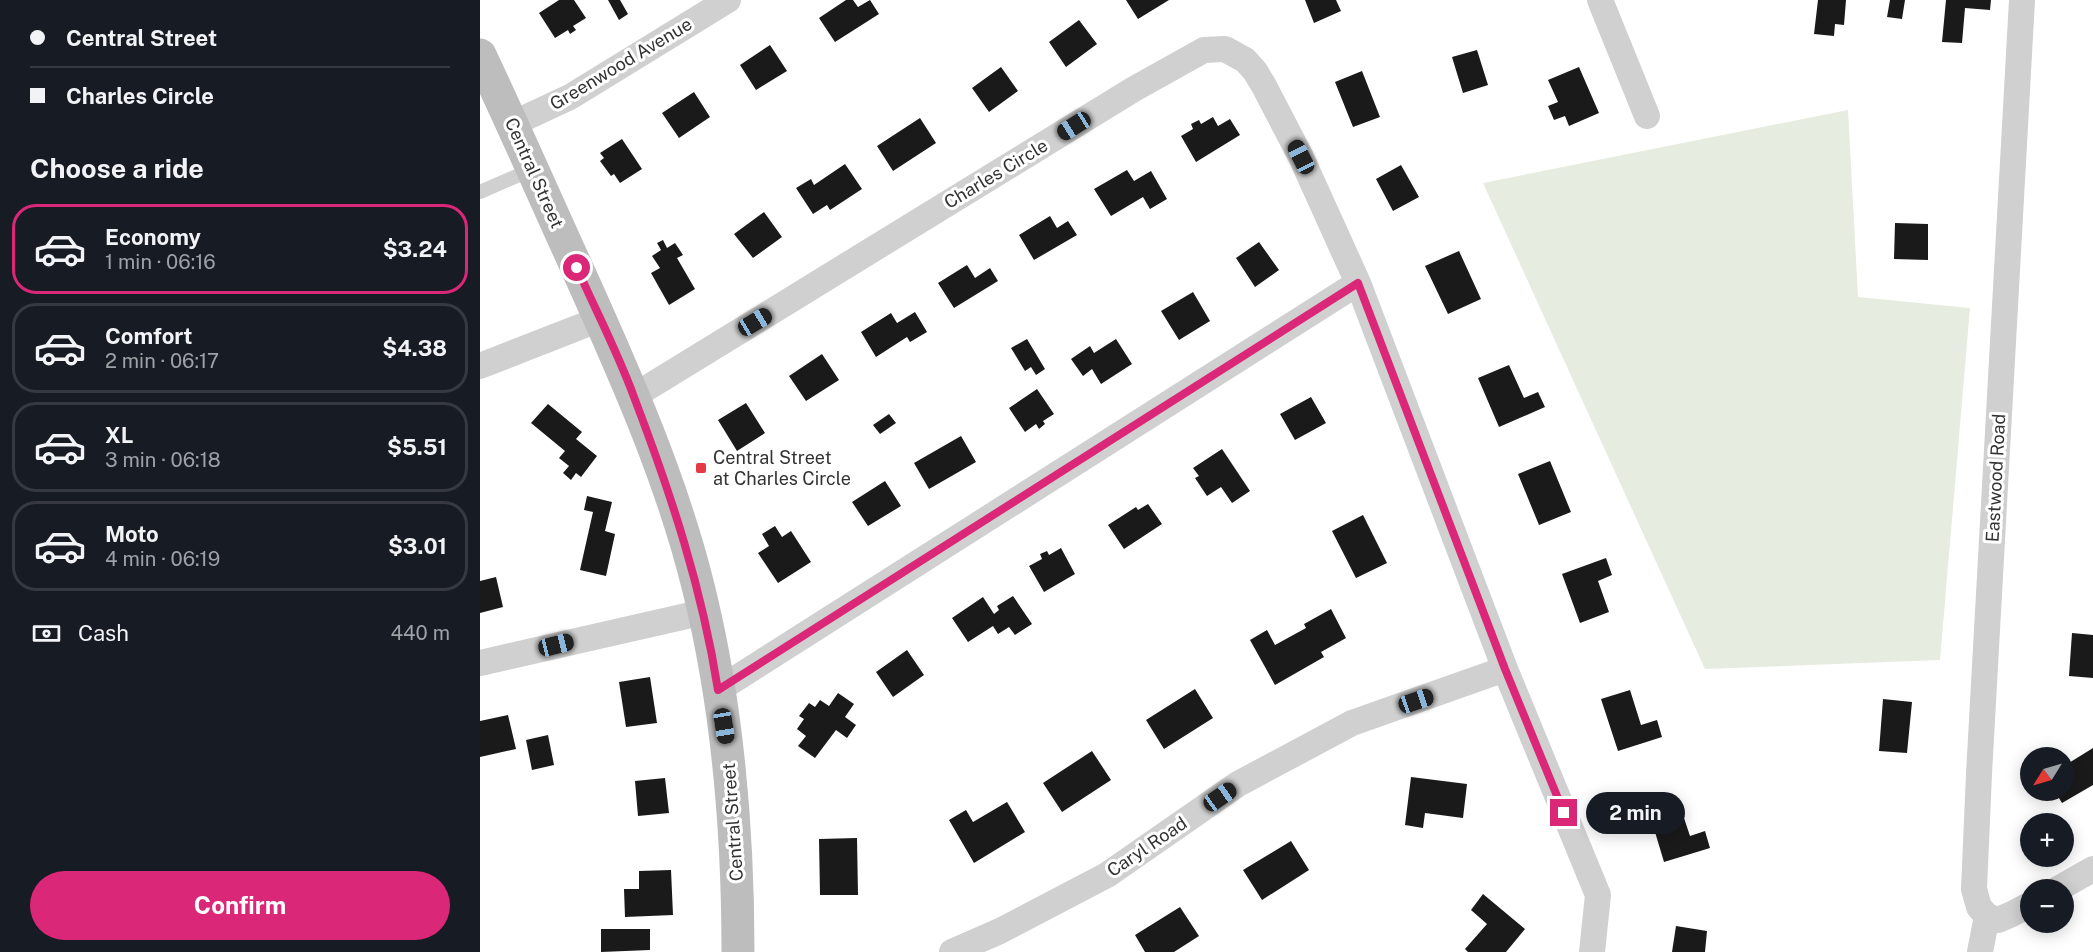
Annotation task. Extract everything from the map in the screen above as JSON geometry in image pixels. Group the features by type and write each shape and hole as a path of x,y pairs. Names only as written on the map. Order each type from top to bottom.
{"main road":[{"name":"Central Street","path":"480,55 634,396 686,542 704,612 727,743 734,819 738,952"}],"street":[{"name":"Greenwood Avenue","path":"512,124 570,97 728,0"},
{"path":"1600,0 1647,116"},
{"name":"Eastwood Road","path":"1988,916 1978,907 1974,889 1979,762 2022,0"},
{"name":"Charles Circle","path":"634,396 1124,96 1204,50 1225,50 1245,60 1255,71 1301,157 1358,283 1505,669 1598,896 1592,952"},
{"path":"718,690 1358,283"},
{"path":"480,366 600,320"},
{"path":"480,663 704,612"},
{"name":"Caryl Road","path":"952,952 1000,931 1107,875 1238,784 1352,723 1505,669"},
{"path":"2074,880 2093,869"},
{"path":"1980,952 1988,916 1998,920 2020,910"}],"lane":[{"path":"480,192 533,169"}],"shaded area":[{"path":"1848,110 1858,297 1970,308 1940,660 1705,669 1483,183"}],"building":[{"path":"559,0 574,0 586,18 573,26 576,30 570,34 568,30 555,38 539,13"},
{"path":"608,0 620,0 628,14 619,20"},
{"path":"846,0 853,0 858,7 870,0 879,14 835,42 819,18"},
{"path":"1126,0 1169,0 1138,19"},
{"path":"1305,0 1336,0 1341,11 1314,23"},
{"path":"1818,0 1846,0 1844,25 1835,24 1834,36 1814,34"},
{"path":"1890,0 1905,0 1902,19 1887,17"},
{"path":"1946,0 1991,0 1990,10 1965,8 1962,43 1942,42"},
{"path":"1079,20 1097,44 1066,67 1049,42"},
{"path":"770,45 787,71 756,90 740,65"},
{"path":"1477,50 1488,85 1463,93 1452,57"},
{"path":"1001,67 1018,91 989,112 972,88"},
{"path":"1579,67 1599,113 1569,126 1565,116 1554,120 1548,106 1558,102 1548,80"},
{"path":"1362,71 1380,117 1353,127 1335,82"},
{"path":"694,92 710,117 679,138 662,113"},
{"path":"1213,117 1218,126 1230,119 1240,135 1196,162 1181,136 1193,129 1191,124 1199,120 1201,124"},
{"path":"920,118 936,143 893,171 877,146"},
{"path":"622,139 642,169 620,183 614,174 611,176 600,161 604,158 600,153"},
{"path":"845,164 862,189 830,210 827,205 813,214 796,188 811,179 814,185"},
{"path":"1401,165 1419,197 1393,211 1376,179"},
{"path":"1127,170 1134,181 1151,171 1167,199 1150,209 1143,197 1111,216 1094,189"},
{"path":"764,212 782,237 753,258 734,234"},
{"path":"1050,216 1057,228 1068,221 1077,235 1034,260 1019,235"},
{"path":"1895,223 1928,224 1928,260 1894,259"},
{"path":"663,240 667,248 675,243 683,255 677,258 695,289 669,305 651,273 660,268 652,256 661,250 657,243"},
{"path":"1259,242 1279,270 1255,287 1236,258"},
{"path":"1459,251 1481,299 1448,314 1425,266"},
{"path":"967,265 975,278 990,268 998,281 954,308 938,283"},
{"path":"1193,292 1210,321 1179,340 1161,311"},
{"path":"915,312 927,332 910,342 907,337 876,357 861,332 891,313 897,323"},
{"path":"1027,339 1045,369 1036,375 1031,367 1025,371 1011,348"},
{"path":"1116,339 1132,364 1101,384 1092,369 1083,376 1071,359 1090,346 1094,353"},
{"path":"822,354 839,380 806,401 789,376"},
{"path":"1509,365 1524,398 1538,392 1545,407 1499,427 1478,378"},
{"path":"1037,389 1054,414 1043,421 1045,424 1039,429 1036,424 1025,432 1009,408"},
{"path":"1311,397 1326,423 1295,440 1280,414"},
{"path":"746,403 765,433 737,451 718,420"},
{"path":"548,404 582,432 576,439 597,456 581,477 576,473 571,480 563,473 569,466 559,458 565,451 531,423"},
{"path":"889,414 896,423 880,434 873,425"},
{"path":"961,436 976,462 929,489 914,463"},
{"path":"1222,449 1250,491 1232,503 1221,487 1207,496 1195,478 1199,476 1193,468"},
{"path":"1550,461 1571,512 1539,525 1518,474"},
{"path":"885,481 901,506 868,526 852,502"},
{"path":"587,496 612,502 605,531 615,534 606,576 580,570 593,512 584,510"},
{"path":"1148,504 1162,524 1124,549 1108,525 1136,507 1138,510"},
{"path":"1363,515 1387,563 1356,578 1332,531"},
{"path":"775,526 782,537 791,531 811,562 778,583 758,553 769,546 762,534"},
{"path":"1061,548 1075,574 1044,592 1029,566 1042,559 1040,554 1047,551 1049,555"},
{"path":"1606,558 1612,575 1598,581 1609,612 1580,623 1562,574"},
{"path":"496,577 503,607 480,613 480,581"},
{"path":"1013,596 1032,624 1015,635 1009,627 998,634 993,626 968,642 952,618 983,597 994,614 999,610 997,606"},
{"path":"1331,609 1346,638 1321,652 1324,657 1275,685 1250,640 1267,630 1275,645 1306,628 1304,624"},
{"path":"2072,633 2093,635 2093,678 2069,676"},
{"path":"907,650 924,675 893,697 876,672"},
{"path":"650,677 657,723 626,727 619,682"},
{"path":"1195,689 1213,718 1164,749 1146,720"},
{"path":"1630,690 1641,725 1657,720 1662,737 1618,751 1601,699"},
{"path":"838,693 854,704 845,717 856,725 847,738 836,730 815,758 798,746 806,736 797,729 804,719 799,716 809,703 815,707 820,700 829,706"},
{"path":"1883,699 1912,702 1907,753 1879,751"},
{"path":"508,715 516,749 480,757 480,721"},
{"path":"548,735 554,765 532,770 526,740"},
{"path":"2093,748 2093,785 2074,796 2074,760"},
{"path":"1092,751 1111,780 1062,812 1043,783"},
{"path":"1411,777 1467,784 1463,818 1425,813 1423,828 1405,825"},
{"path":"665,778 669,813 638,816 635,781"},
{"path":"1007,802 1025,832 974,863 949,820 966,810 973,822"},
{"path":"1679,803 1690,836 1705,831 1710,848 1664,862 1649,812"},
{"path":"857,838 858,895 820,895 819,839"},
{"path":"1291,841 1309,870 1262,900 1243,870"},
{"path":"671,870 673,915 625,917 624,889 639,889 639,871"},
{"path":"1483,894 1525,929 1506,952 1468,952 1465,949 1487,924 1471,910"},
{"path":"1180,907 1199,936 1174,952 1145,952 1135,935"},
{"path":"1676,926 1707,931 1705,952 1672,952"},
{"path":"601,929 650,929 650,950 601,952"}],"place":[{"name":"Central Street at Charles Circle","path":"701,468"}],"route":[{"path":"577,268 634,396 686,542 699,587 718,690 1358,283 1505,669 1564,813"}]}
